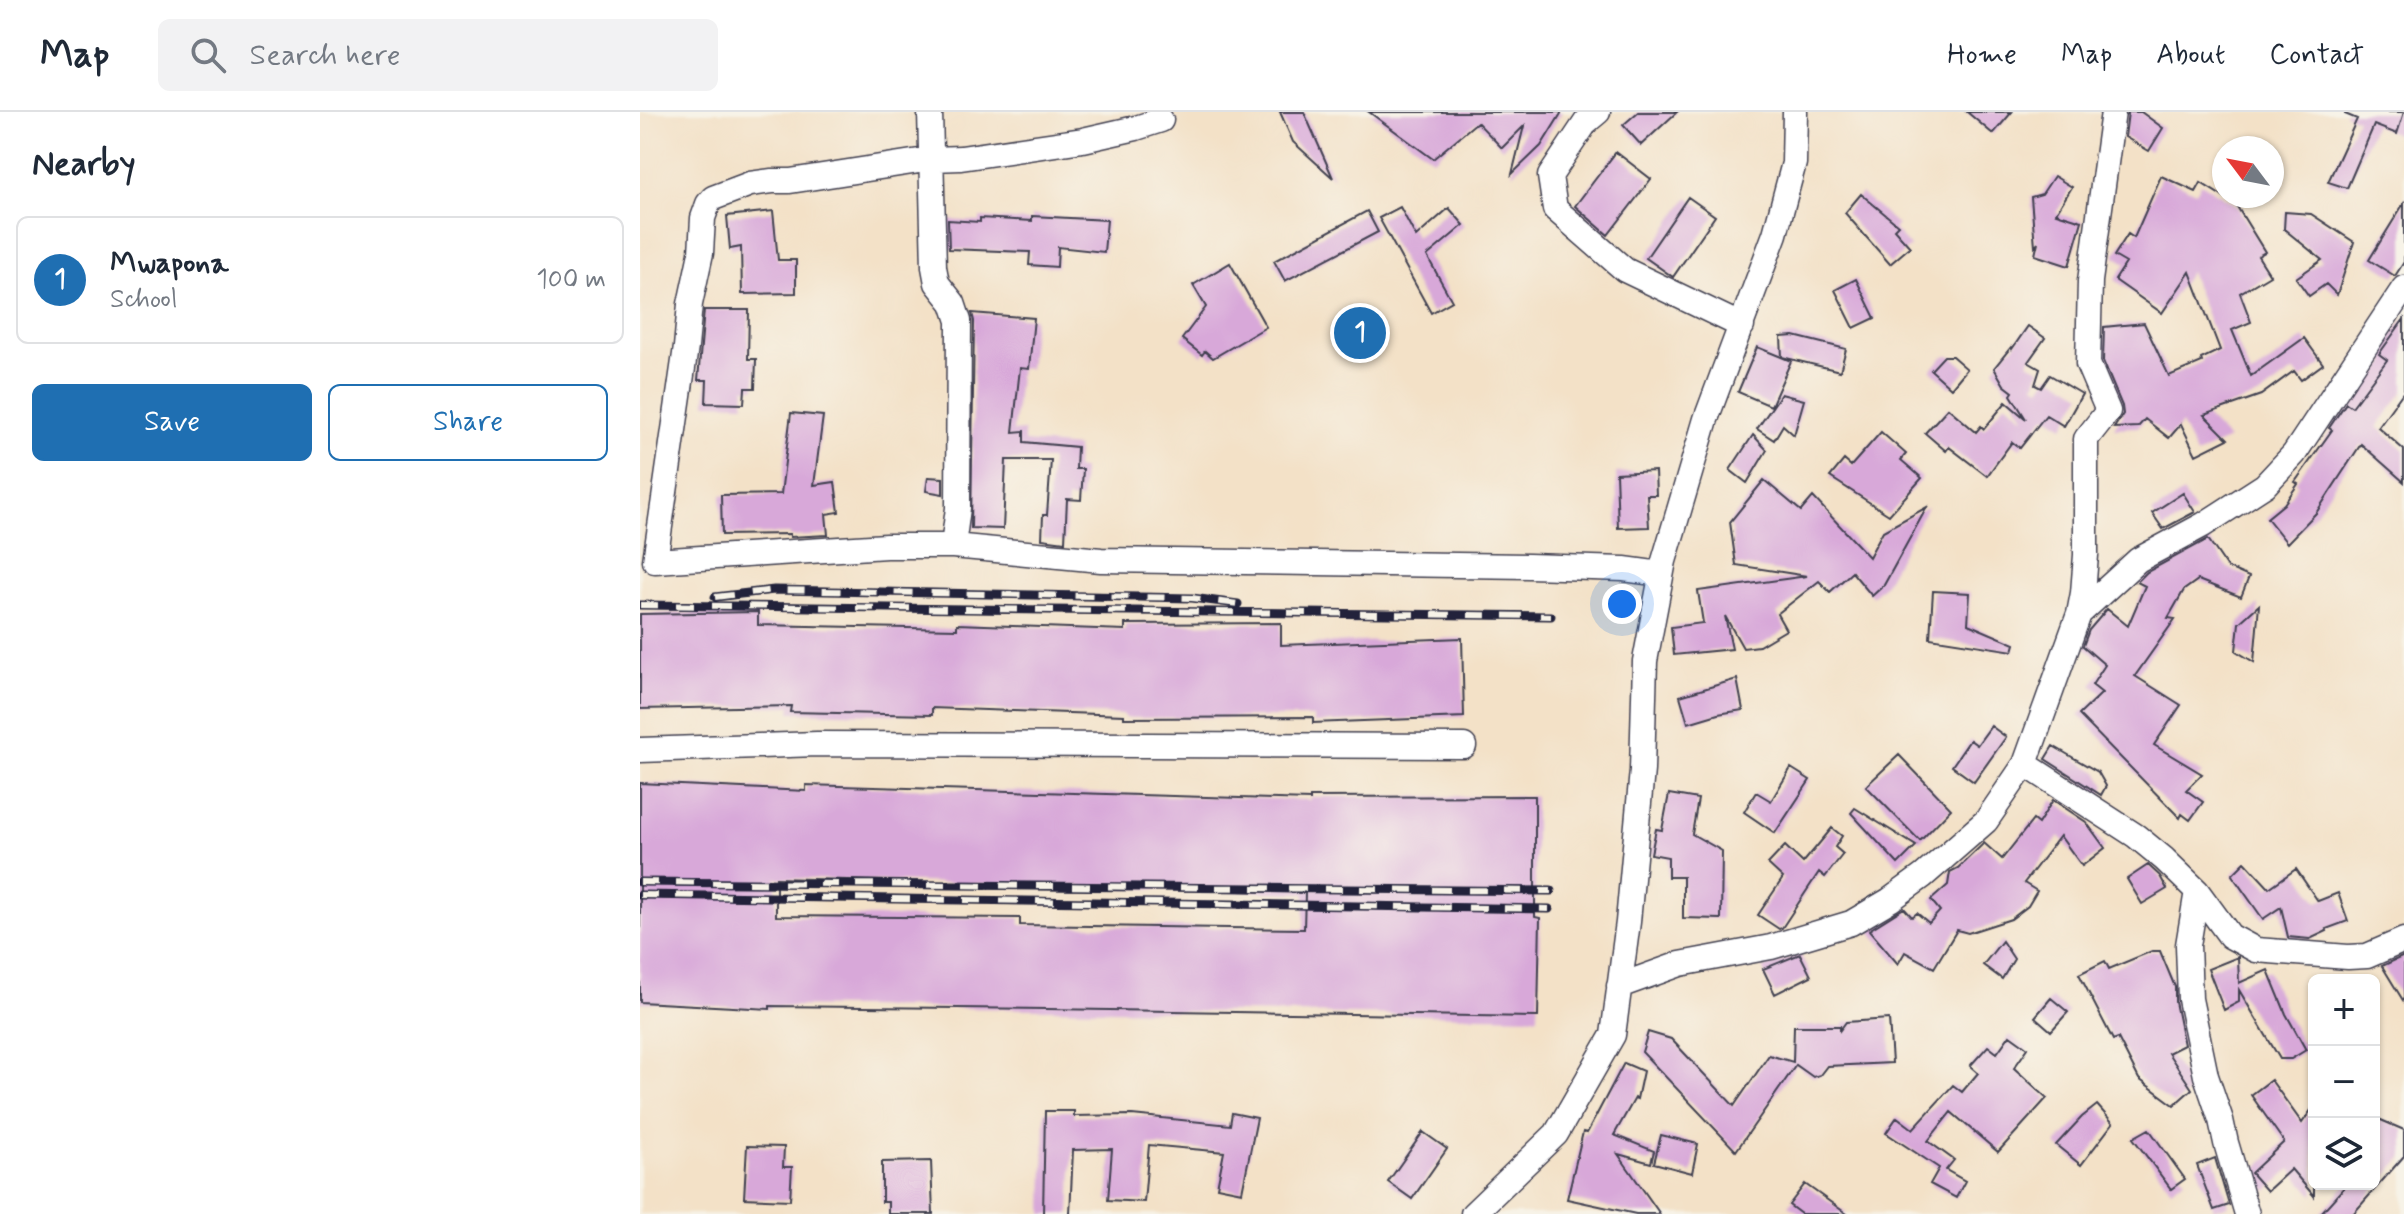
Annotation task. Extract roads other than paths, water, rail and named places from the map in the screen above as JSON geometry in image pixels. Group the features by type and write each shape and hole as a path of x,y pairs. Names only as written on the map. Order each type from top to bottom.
{"street":[{"path":"930,112 935,276 953,303 959,321 958,508 953,546"},
{"path":"1598,112 1586,122 1550,176 1555,209 1625,270 1742,326"},
{"path":"1473,1214 1556,1134 1613,1035 1628,922 1642,770 1645,661 1661,574 1706,419 1775,234 1794,163 1795,112"},
{"path":"1619,986 1680,964 1771,947 1851,923 1912,884 1986,821 2025,764 2079,614 2086,555 2086,439 2108,411 2088,364 2090,281 2113,112"},
{"path":"1161,120 1083,140 801,180 750,184 713,198 703,218 701,253 690,304 655,561 840,548 953,546 1101,560 1529,566 1624,569 1661,574"},
{"path":"2079,614 2138,560 2203,525 2265,485 2294,454 2402,293"},
{"path":"640,750 817,744 1464,746"},
{"path":"2025,764 2136,836 2197,891 2230,936 2256,950 2367,956 2404,940"},
{"path":"2197,891 2188,945 2190,999 2206,1076 2247,1214"}],"railway":[{"path":"715,597 774,590 1192,598 1238,604"},
{"path":"640,605 1551,616"},
{"path":"640,882 1551,891"},
{"path":"640,895 1549,909"}],"place":[{"name":"Mwapona","path":"1360,333"}]}
